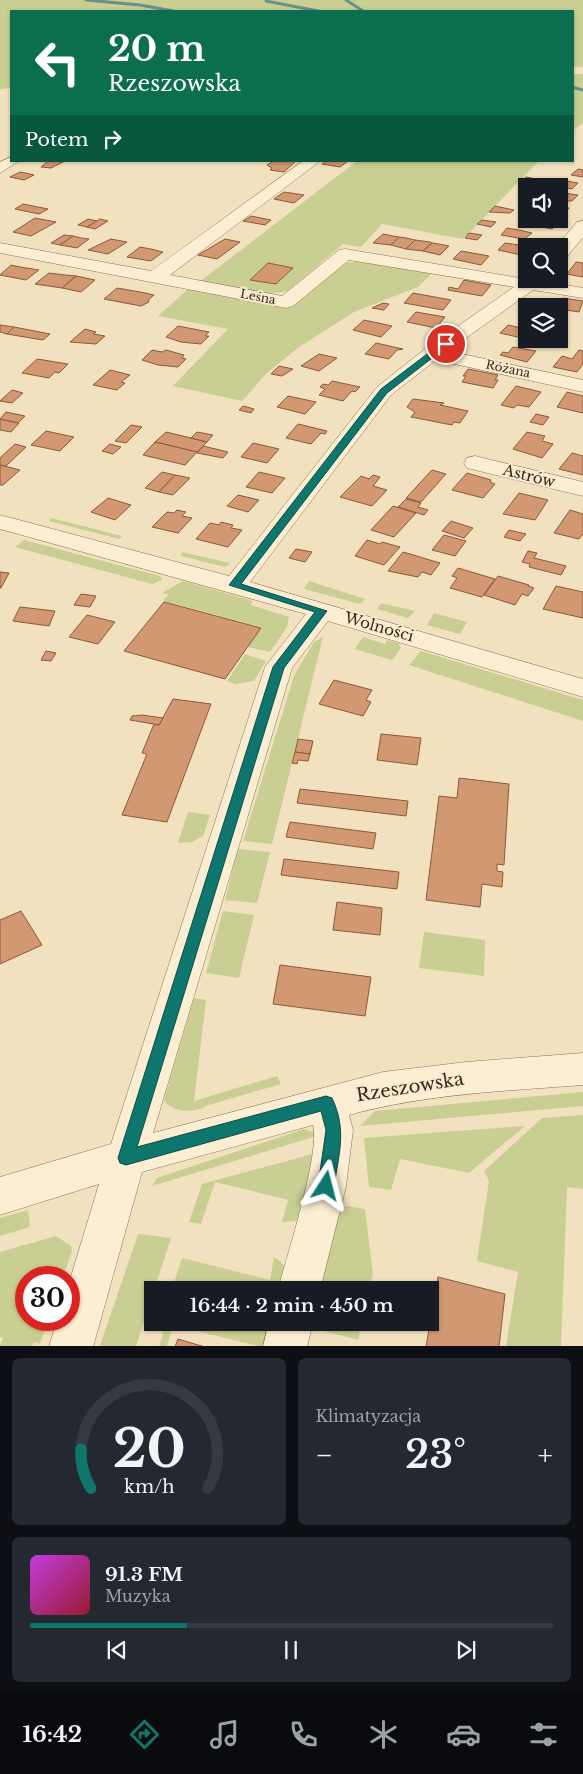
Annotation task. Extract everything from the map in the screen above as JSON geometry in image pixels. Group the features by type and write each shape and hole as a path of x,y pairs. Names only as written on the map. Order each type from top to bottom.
{"street":[{"path":"154,277 312,162"},
{"path":"568,244 583,226"},
{"name":"Leśna","path":"0,248 286,302 345,254 518,279"},
{"path":"234,585 384,391 432,353 524,288"},
{"name":"Leśna","path":"563,288 583,293"},
{"name":"Różana","path":"432,353 583,386"},
{"name":"Astrów","path":"475,463 583,489"},
{"name":"Wolności","path":"0,522 234,585 583,688"},
{"path":"71,1346 126,1158 278,667 322,611"},
{"name":"Rzeszowska","path":"0,1196 126,1158 383,1088 466,1078 583,1069"},
{"path":"302,1281 326,1186 333,1142 334,1130 326,1103"},
{"path":"285,1346 289,1331"}],"green space":[{"path":"0,0 583,0 583,67 574,67 574,10 10,10 10,88 0,89"},
{"path":"574,74 583,74 583,123 574,129"},
{"path":"356,162 538,162 522,178 518,178 518,183 463,239 382,224 361,247 343,244 288,291 263,295 198,283"},
{"path":"363,261 433,272 418,287 354,312 299,347 267,373 242,401 173,386 228,329 158,316 188,289 289,307 341,263"},
{"path":"51,518 122,536 119,539 49,521"},
{"path":"24,540 160,576 162,580 152,584 15,547"},
{"path":"182,552 230,563 225,567 181,556"},
{"path":"183,581 253,601 251,605 289,617 287,627 270,652 248,647 262,627 163,601 169,594 162,593"},
{"path":"309,581 365,599 360,604 304,589"},
{"path":"381,603 415,611 408,618 377,609"},
{"path":"434,613 467,622 460,634 427,625"},
{"path":"323,637 272,844 243,841 294,676 314,642"},
{"path":"363,637 385,644 387,640 398,643 401,648 392,660 355,649"},
{"path":"421,651 583,700 583,721 409,665"},
{"path":"245,654 266,661 254,681 236,684 227,681"},
{"path":"188,812 210,815 203,836 192,842 178,843"},
{"path":"238,849 270,852 257,903 225,900"},
{"path":"223,911 254,915 239,978 206,973"},
{"path":"424,932 485,940 484,976 419,968"},
{"path":"194,998 206,1000 194,1101 277,1076 281,1084 205,1106 204,1108 178,1110 168,1105 164,1101"},
{"path":"583,1092 583,1106 360,1126 375,1111"},
{"path":"583,1115 583,1189 567,1187 561,1346 506,1346 518,1272 477,1261 489,1181 484,1171 542,1118"},
{"path":"525,1126 469,1173 400,1159 391,1190 369,1187 364,1138"},
{"path":"304,1129 320,1135 152,1186 157,1178"},
{"path":"320,1152 304,1215 295,1221 282,1222 288,1200 215,1182 201,1224 189,1222 202,1184"},
{"path":"348,1206 365,1209 373,1274 371,1281 319,1281 337,1209"},
{"path":"28,1210 30,1227 0,1236 0,1218"},
{"path":"138,1234 171,1238 157,1281 144,1281 144,1321 136,1346 100,1346"},
{"path":"56,1236 71,1246 72,1251 67,1266 15,1266 15,1331 44,1331 40,1344 34,1342 32,1346 0,1346 3,1338 0,1337 0,1252"},
{"path":"274,1257 285,1267 288,1281 175,1281 182,1258 270,1280"},
{"path":"164,1331 171,1331 167,1346 159,1346"},
{"path":"197,1331 277,1331 273,1346 258,1346"},
{"path":"324,1331 360,1331 358,1340"}],"building":[{"path":"47,162 63,162 51,168 41,167"},
{"path":"272,162 295,162 284,172 270,170 272,168 267,165"},
{"path":"325,162 347,162 340,167 322,164"},
{"path":"578,169 583,170 583,177 571,175"},
{"path":"20,172 34,175 24,180 10,177"},
{"path":"568,181 578,183 572,189 568,188"},
{"path":"284,192 304,195 294,203 274,199"},
{"path":"568,193 578,195 572,201 568,201"},
{"path":"23,204 48,209 39,214 15,209"},
{"path":"495,206 514,210 510,213 489,212"},
{"path":"251,216 271,220 265,225 243,221"},
{"path":"35,218 56,222 31,236 13,232"},
{"path":"88,219 97,221 87,227 78,225"},
{"path":"100,219 108,221 95,229 87,227"},
{"path":"482,220 496,222 491,227 477,224"},
{"path":"507,228 532,233 525,238 501,235"},
{"path":"469,233 482,235 477,240 465,238"},
{"path":"383,234 399,237 391,245 373,243"},
{"path":"64,235 73,236 60,245 51,243"},
{"path":"73,236 89,239 77,248 60,245"},
{"path":"399,237 415,240 406,249 391,245"},
{"path":"111,239 127,242 108,254 88,250"},
{"path":"225,239 240,242 217,259 198,255"},
{"path":"415,240 432,243 423,251 406,249"},
{"path":"432,243 449,246 440,255 423,251"},
{"path":"505,243 518,245 518,254 498,250"},
{"path":"140,247 163,252 151,261 127,257"},
{"path":"461,251 489,256 481,265 453,259"},
{"path":"576,262 583,263 583,277 568,273"},
{"path":"268,263 293,268 276,284 250,280"},
{"path":"11,265 39,270 26,280 0,275"},
{"path":"49,273 76,276 62,288 35,284"},
{"path":"76,276 95,280 81,292 62,288"},
{"path":"464,280 491,285 482,296 448,290 449,287 458,289"},
{"path":"117,288 154,295 148,300 149,302 141,306 104,299"},
{"path":"413,293 451,300 443,310 404,303"},
{"path":"568,299 583,301 579,312 568,310"},
{"path":"383,303 389,304 384,310 372,308"},
{"path":"416,312 445,317 436,328 407,322"},
{"path":"364,320 392,326 381,337 353,330"},
{"path":"0,325 14,327 7,334 0,332"},
{"path":"508,325 518,327 518,337 500,333"},
{"path":"178,326 209,332 205,336 209,336 201,344 181,342 166,337"},
{"path":"14,327 50,334 43,340 7,334"},
{"path":"85,329 96,332 93,334 105,336 96,344 70,342"},
{"path":"376,343 403,349 397,350 389,359 365,354"},
{"path":"513,347 536,351 527,362 500,355 503,352 508,353"},
{"path":"152,350 162,352 166,350 184,355 182,358 186,359 178,367 158,365 142,360"},
{"path":"579,350 583,351 583,364 577,372 553,367 562,356 572,359"},
{"path":"319,354 337,358 319,371 301,366"},
{"path":"37,359 68,364 59,373 55,372 49,378 22,373"},
{"path":"279,366 293,369 282,376 271,374"},
{"path":"468,369 498,375 495,380 498,380 493,388 462,382 466,376 463,376"},
{"path":"110,370 130,375 121,382 125,383 117,390 93,385"},
{"path":"332,381 360,387 355,392 352,391 343,401 319,395 325,389 320,387 323,384 328,385"},
{"path":"516,386 541,392 529,407 517,405 514,408 501,405"},
{"path":"12,390 23,393 12,403 0,401"},
{"path":"567,392 583,396 583,413 557,407"},
{"path":"288,396 316,402 305,414 277,407"},
{"path":"413,399 444,403 440,405 468,411 460,423 454,422 452,425 411,417 415,412 407,407"},
{"path":"243,406 254,409 251,413 239,410"},
{"path":"6,412 25,416 18,423 0,419"},
{"path":"536,414 549,417 543,425 530,422"},
{"path":"0,419 19,423 11,432 0,430"},
{"path":"298,424 327,431 325,434 321,433 311,444 286,438"},
{"path":"131,425 142,427 126,443 115,441"},
{"path":"46,431 74,437 60,451 31,445"},
{"path":"166,432 207,442 197,452 155,442"},
{"path":"197,432 213,435 207,442 191,438"},
{"path":"527,432 545,436 542,441 553,444 542,458 513,449"},
{"path":"155,442 197,452 185,465 143,455"},
{"path":"253,443 279,449 267,463 241,457"},
{"path":"15,444 26,447 6,466 0,465 0,458"},
{"path":"110,444 121,447 113,454 102,451"},
{"path":"203,446 228,452 223,458 197,453"},
{"path":"572,453 583,456 583,475 559,469"},
{"path":"0,465 20,470 3,485 0,485"},
{"path":"432,470 446,474 421,502 406,498"},
{"path":"162,472 175,475 159,492 145,488"},
{"path":"259,472 285,478 272,493 246,487"},
{"path":"467,473 491,480 490,482 495,484 483,498 452,490"},
{"path":"175,475 190,478 173,495 159,492"},
{"path":"373,475 380,477 373,486 387,490 372,506 340,497 361,476 369,479"},
{"path":"519,493 548,500 535,520 503,514"},
{"path":"238,495 259,500 248,512 227,506"},
{"path":"108,498 131,505 115,520 91,512"},
{"path":"406,499 421,503 418,507 428,510 424,515 398,507"},
{"path":"393,506 416,513 394,537 371,530"},
{"path":"177,510 186,512 182,516 192,518 178,533 152,527 167,512 174,513"},
{"path":"570,510 583,514 583,534 579,539 554,533"},
{"path":"451,521 473,528 464,538 442,531"},
{"path":"221,522 233,525 231,528 242,530 228,547 196,539 210,523 219,525"},
{"path":"509,530 526,534 520,541 504,537"},
{"path":"444,535 466,541 455,556 432,550"},
{"path":"367,540 400,547 384,565 355,556"},
{"path":"296,549 312,552 305,562 289,558"},
{"path":"528,551 537,553 534,558 566,566 561,575 529,567 530,564 522,562"},
{"path":"403,552 440,563 431,575 422,572 418,577 388,571"},
{"path":"458,568 495,579 482,597 450,588 457,578 452,576"},
{"path":"0,572 9,573 1,588 0,588"},
{"path":"498,576 534,588 528,596 522,594 515,605 484,595"},
{"path":"556,586 583,592 583,618 543,609"},
{"path":"81,594 96,596 90,607 74,605"},
{"path":"164,602 261,628 225,679 124,651"},
{"path":"20,607 55,611 49,626 13,621"},
{"path":"87,615 115,622 98,644 69,637"},
{"path":"46,651 56,653 51,661 41,660"},
{"path":"334,680 372,690 366,700 371,702 363,716 319,704"},
{"path":"173,699 211,704 167,822 122,815 147,754 142,753 154,724 159,725"},
{"path":"142,715 163,718 159,725 130,720 132,716"},
{"path":"381,734 421,738 417,765 377,760"},
{"path":"298,739 313,741 310,754 295,752"},
{"path":"295,752 310,754 308,761 298,760 297,764 292,763"},
{"path":"459,778 509,784 504,865 497,864 497,871 503,872 502,887 482,884 480,907 426,900 439,796 457,798"},
{"path":"300,789 408,801 406,816 297,803"},
{"path":"290,822 376,833 373,849 286,837"},
{"path":"284,859 399,872 397,889 281,875"},
{"path":"337,902 382,908 380,935 333,930"},
{"path":"21,911 42,945 0,964 0,920"},
{"path":"280,965 371,977 365,1016 273,1004"},
{"path":"438,1277 505,1294 499,1346 426,1346 429,1331 439,1331"},
{"path":"178,1339 202,1346 175,1346"}],"waterway":[{"path":"86,0 140,5 168,10"},
{"path":"346,0 361,10"},
{"path":"266,1 313,10"},
{"path":"574,88 583,90"}],"route":[{"path":"326,1186 334,1130 326,1103 126,1158 278,667 322,611 234,585 256,560 384,391 446,344"}]}
